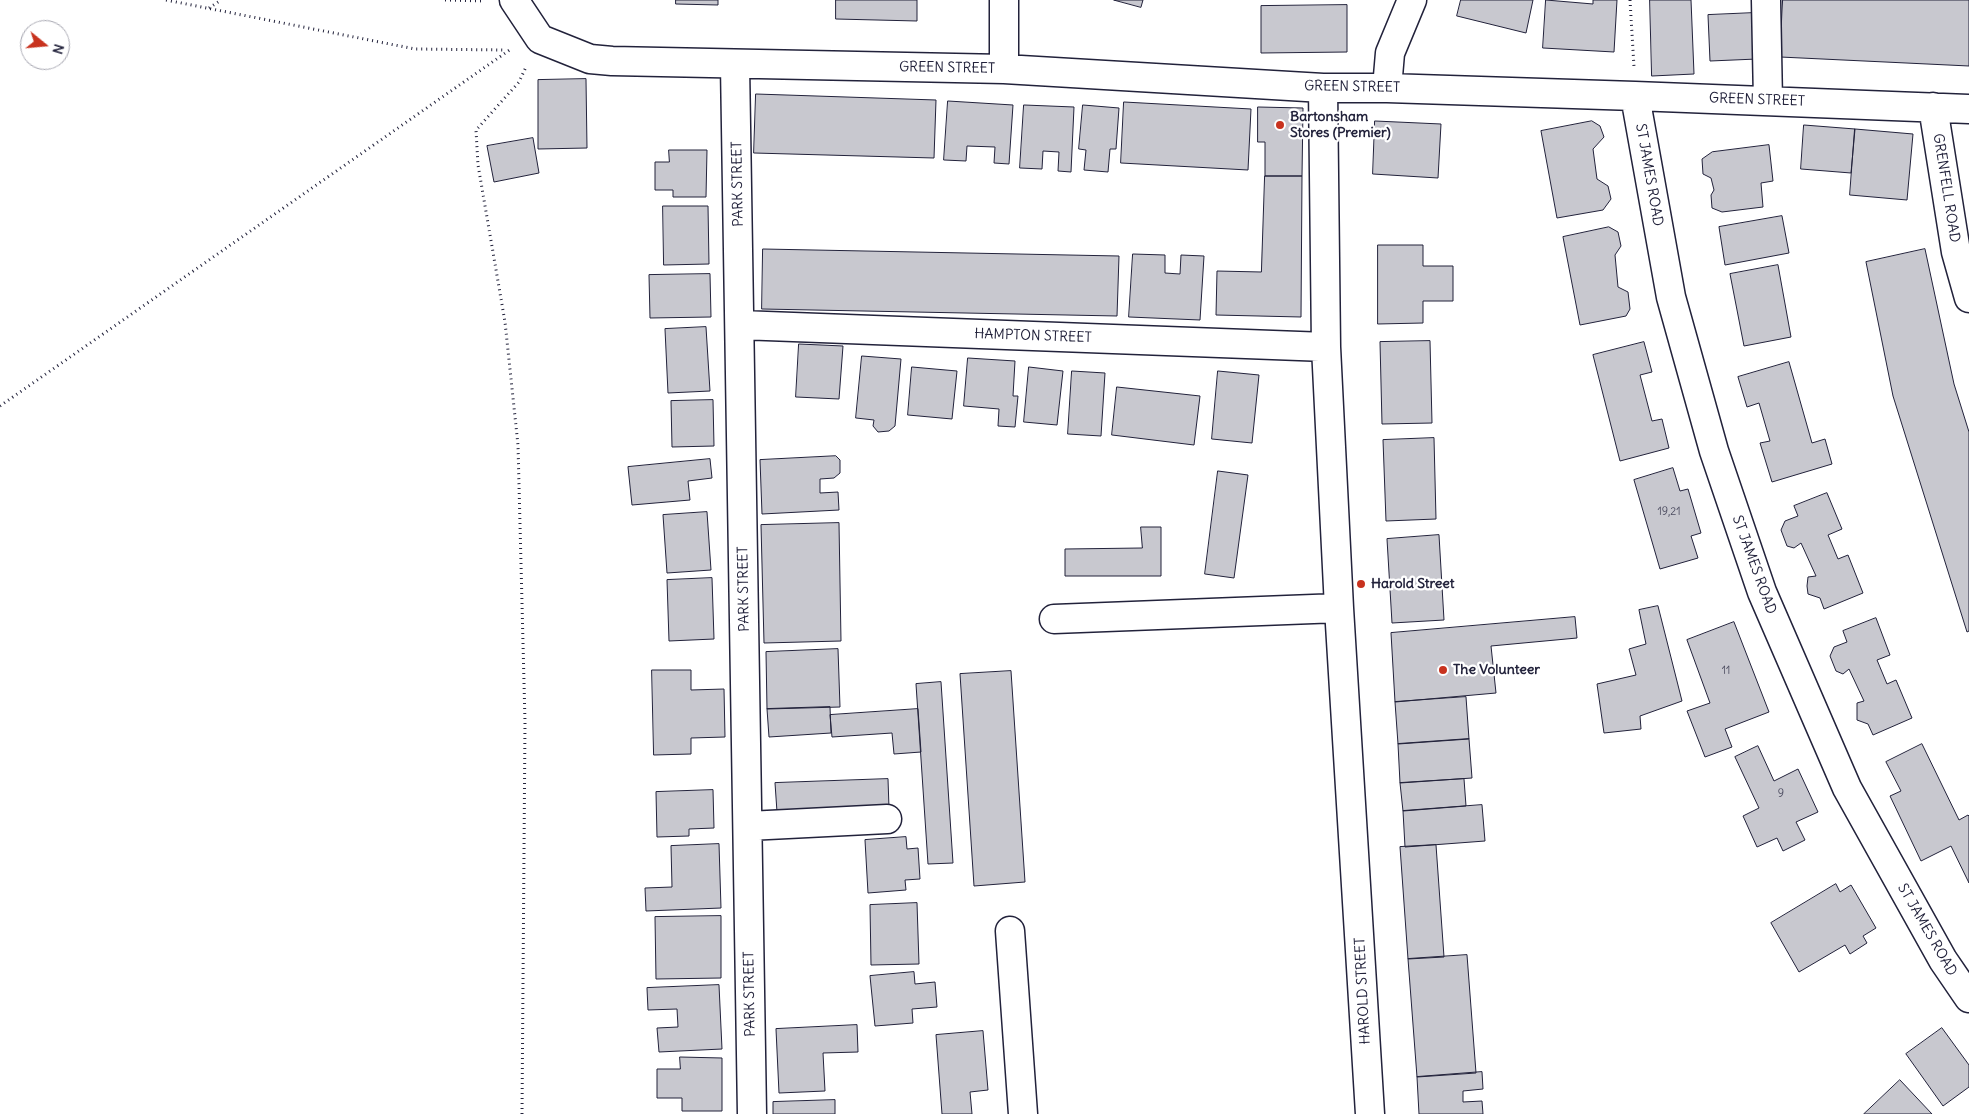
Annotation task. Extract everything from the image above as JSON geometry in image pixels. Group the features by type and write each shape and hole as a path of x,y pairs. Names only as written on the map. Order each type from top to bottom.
{"street":[{"path":"1004,0 1004,69"},
{"path":"1386,88 1390,53 1412,0"},
{"path":"1766,0 1768,101"},
{"path":"514,1 540,39"},
{"name":"GREEN STREET","path":"540,39 590,58 612,61 1004,69 1322,88 1386,88 1636,96 1969,109"},
{"name":"PARK STREET","path":"735,65 752,1114"},
{"name":"HAROLD STREET","path":"1322,88 1326,346 1339,608 1370,1114"},
{"name":"ST JAMES ROAD","path":"1636,96 1671,297 1714,451 1762,592 1846,788 1943,960 1969,998"},
{"name":"GRENFELL ROAD","path":"1933,107 1956,252 1969,298"},
{"name":"HAMPTON STREET","path":"740,325 1326,346"},
{"path":"1054,619 1339,608"},
{"path":"748,826 887,819"},
{"path":"1010,930 1023,1114"}],"path":[{"path":"166,0 415,49 507,50"},
{"path":"208,9 221,0"},
{"path":"446,0 514,1"},
{"path":"1630,0 1636,96"},
{"path":"0,406 507,50 540,39"},
{"path":"522,1114 524,722 518,445 505,322 478,165 476,130 518,82 540,39"}],"building":[{"path":"676,0 718,0 718,5 676,4"},
{"path":"836,0 917,0 917,21 836,19"},
{"path":"1114,0 1143,0 1141,7"},
{"path":"1461,0 1533,0 1526,33 1457,16"},
{"path":"1546,0 1593,4 1593,0 1617,0 1614,52 1543,48"},
{"path":"1650,0 1691,0 1694,74 1652,76"},
{"path":"1783,0 1969,0 1969,66 1780,57"},
{"path":"1347,5 1347,52 1261,53 1261,6"},
{"path":"1754,13 1757,59 1710,61 1708,15"},
{"path":"586,79 587,148 538,149 538,80"},
{"path":"756,94 936,100 934,158 754,153"},
{"path":"948,101 1013,105 1009,164 994,163 995,147 967,146 966,161 944,160"},
{"path":"1124,102 1251,109 1248,170 1121,163"},
{"path":"1024,105 1074,107 1071,172 1058,171 1059,152 1043,151 1042,169 1020,168"},
{"path":"1083,105 1119,108 1116,149 1110,149 1108,172 1084,170 1086,150 1079,149"},
{"name":"Bartonsham Stores (Premier)","path":"1258,107 1303,108 1302,176 1265,176 1265,142 1258,142"},
{"path":"1375,121 1441,124 1438,178 1373,174"},
{"path":"1592,121 1600,126 1604,137 1593,149 1597,179 1608,186 1611,199 1603,210 1557,218 1541,131"},
{"path":"1804,125 1855,129 1851,173 1801,169"},
{"path":"1855,129 1913,134 1907,200 1850,195"},
{"path":"533,138 539,173 494,182 487,146"},
{"path":"1769,145 1773,181 1761,183 1763,207 1722,212 1712,208 1711,195 1714,190 1711,178 1703,174 1702,159 1712,152"},
{"path":"669,150 707,150 706,197 673,197 673,190 655,190 655,162 669,162"},
{"path":"1265,176 1302,176 1301,317 1216,315 1217,271 1261,272"},
{"path":"663,206 708,206 709,264 664,265"},
{"path":"1782,216 1789,253 1725,265 1719,227"},
{"path":"1609,227 1618,232 1621,246 1615,255 1618,287 1628,292 1630,309 1626,316 1580,325 1563,237"},
{"path":"1378,245 1423,245 1423,266 1453,266 1453,301 1423,301 1423,323 1378,324"},
{"path":"763,249 1119,256 1117,316 762,309"},
{"path":"1925,249 1954,384 1969,432 1969,631 1967,632 1893,396 1866,262"},
{"path":"1133,254 1165,255 1165,273 1180,274 1181,255 1204,256 1200,320 1129,317"},
{"path":"1778,265 1791,337 1744,346 1730,274"},
{"path":"710,274 711,317 650,318 649,275"},
{"path":"706,327 710,391 668,393 665,329"},
{"path":"1430,341 1432,423 1382,424 1380,342"},
{"path":"1644,342 1652,372 1640,375 1652,421 1662,419 1669,448 1620,461 1593,355"},
{"path":"799,344 843,346 839,399 796,397"},
{"path":"862,356 901,359 895,426 889,431 878,432 873,426 874,420 856,418"},
{"path":"968,358 1015,361 1013,396 1018,396 1015,427 998,426 999,409 964,406"},
{"path":"1789,362 1812,443 1825,439 1832,464 1772,482 1760,443 1770,441 1759,403 1747,407 1738,377"},
{"path":"912,367 957,371 952,419 908,415"},
{"path":"1029,367 1063,371 1057,425 1024,422"},
{"path":"1072,371 1105,373 1101,436 1068,434"},
{"path":"1218,371 1259,375 1252,443 1212,439"},
{"path":"1117,387 1200,396 1194,445 1112,435"},
{"path":"713,400 714,446 672,447 671,401"},
{"path":"1434,438 1436,519 1386,521 1383,440"},
{"path":"836,456 840,460 840,473 834,478 820,479 820,493 838,492 839,510 762,514 760,460"},
{"path":"710,459 712,478 688,481 690,500 632,505 628,467"},
{"path":"1673,468 1680,491 1688,489 1701,533 1691,536 1698,558 1660,569 1634,480"},
{"path":"1218,471 1248,475 1234,578 1205,574"},
{"path":"1827,493 1842,529 1828,535 1838,559 1848,555 1863,593 1824,609 1820,598 1808,594 1808,577 1816,576 1801,543 1794,548 1787,546 1781,530 1785,521 1798,516 1794,506"},
{"path":"707,512 711,570 667,573 663,515"},
{"path":"839,523 841,641 764,643 761,525"},
{"path":"1141,527 1161,527 1161,576 1065,576 1065,549 1142,548"},
{"path":"1439,535 1444,620 1392,623 1387,539"},
{"path":"712,578 714,639 669,641 667,580"},
{"path":"1658,606 1682,701 1640,716 1641,729 1604,733 1597,684 1636,675 1629,649 1646,644 1639,610"},
{"name":"The Volunteer","path":"1575,617 1577,638 1491,646 1496,693 1395,702 1391,633"},
{"path":"1876,618 1890,655 1877,660 1887,684 1896,680 1912,718 1873,735 1868,724 1857,720 1857,703 1864,701 1849,669 1843,674 1836,671 1830,656 1834,647 1847,642 1843,631"},
{"path":"1734,622 1769,712 1725,729 1732,747 1705,757 1687,711 1710,703 1687,640"},
{"path":"838,649 840,707 767,709 766,652"},
{"path":"652,670 691,670 691,690 724,689 725,737 691,738 691,754 654,755"},
{"path":"1011,671 1025,882 974,886 960,674"},
{"path":"941,682 953,863 928,864 916,684"},
{"path":"1466,697 1469,739 1398,744 1395,702"},
{"path":"830,707 831,733 769,737 767,709"},
{"path":"918,709 921,752 894,754 892,733 832,737 830,715"},
{"path":"1469,739 1472,778 1400,783 1398,744"},
{"path":"1922,744 1959,820 1969,816 1969,883 1951,846 1921,861 1890,796 1901,791 1886,762"},
{"path":"1758,746 1774,781 1798,769 1818,812 1796,822 1805,840 1783,851 1777,838 1757,847 1743,816 1759,808 1735,757"},
{"path":"888,779 889,808 777,812 775,783"},
{"path":"1464,779 1466,806 1403,811 1400,783"},
{"path":"713,790 714,828 689,829 689,836 657,837 656,792"},
{"path":"1482,805 1485,841 1405,847 1403,811"},
{"path":"906,837 907,849 918,848 920,879 905,880 906,890 868,893 865,840"},
{"path":"719,844 721,908 646,911 645,888 672,887 671,846"},
{"path":"1436,845 1444,957 1408,959 1400,847"},
{"path":"1836,884 1840,892 1851,885 1876,928 1863,936 1867,943 1850,954 1845,945 1799,972 1771,923"},
{"path":"917,903 919,964 871,965 870,905"},
{"path":"721,916 721,978 656,979 655,917"},
{"path":"1467,955 1476,1073 1417,1077 1408,959"},
{"path":"914,972 915,984 935,982 937,1007 912,1009 913,1023 875,1026 870,976"},
{"path":"719,985 722,1049 659,1052 657,1028 678,1027 677,1009 648,1010 647,988"},
{"path":"857,1025 858,1052 823,1053 825,1091 779,1093 776,1029"},
{"path":"1942,1028 1969,1065 1969,1087 1943,1106 1906,1054"},
{"path":"983,1031 988,1090 970,1092 972,1114 942,1114 936,1035"},
{"path":"680,1057 722,1058 722,1111 682,1111 682,1098 657,1098 657,1069 680,1069"},
{"path":"1482,1072 1483,1089 1463,1091 1463,1102 1482,1101 1483,1114 1419,1114 1417,1077"},
{"path":"1900,1080 1932,1114 1864,1114"},
{"path":"835,1100 835,1114 773,1114 773,1102"}],"place":[{"name":"Bartonsham Stores (Premier)","path":"1280,125"},
{"name":"Harold Street","path":"1361,584"},
{"name":"The Volunteer","path":"1443,670"}]}
